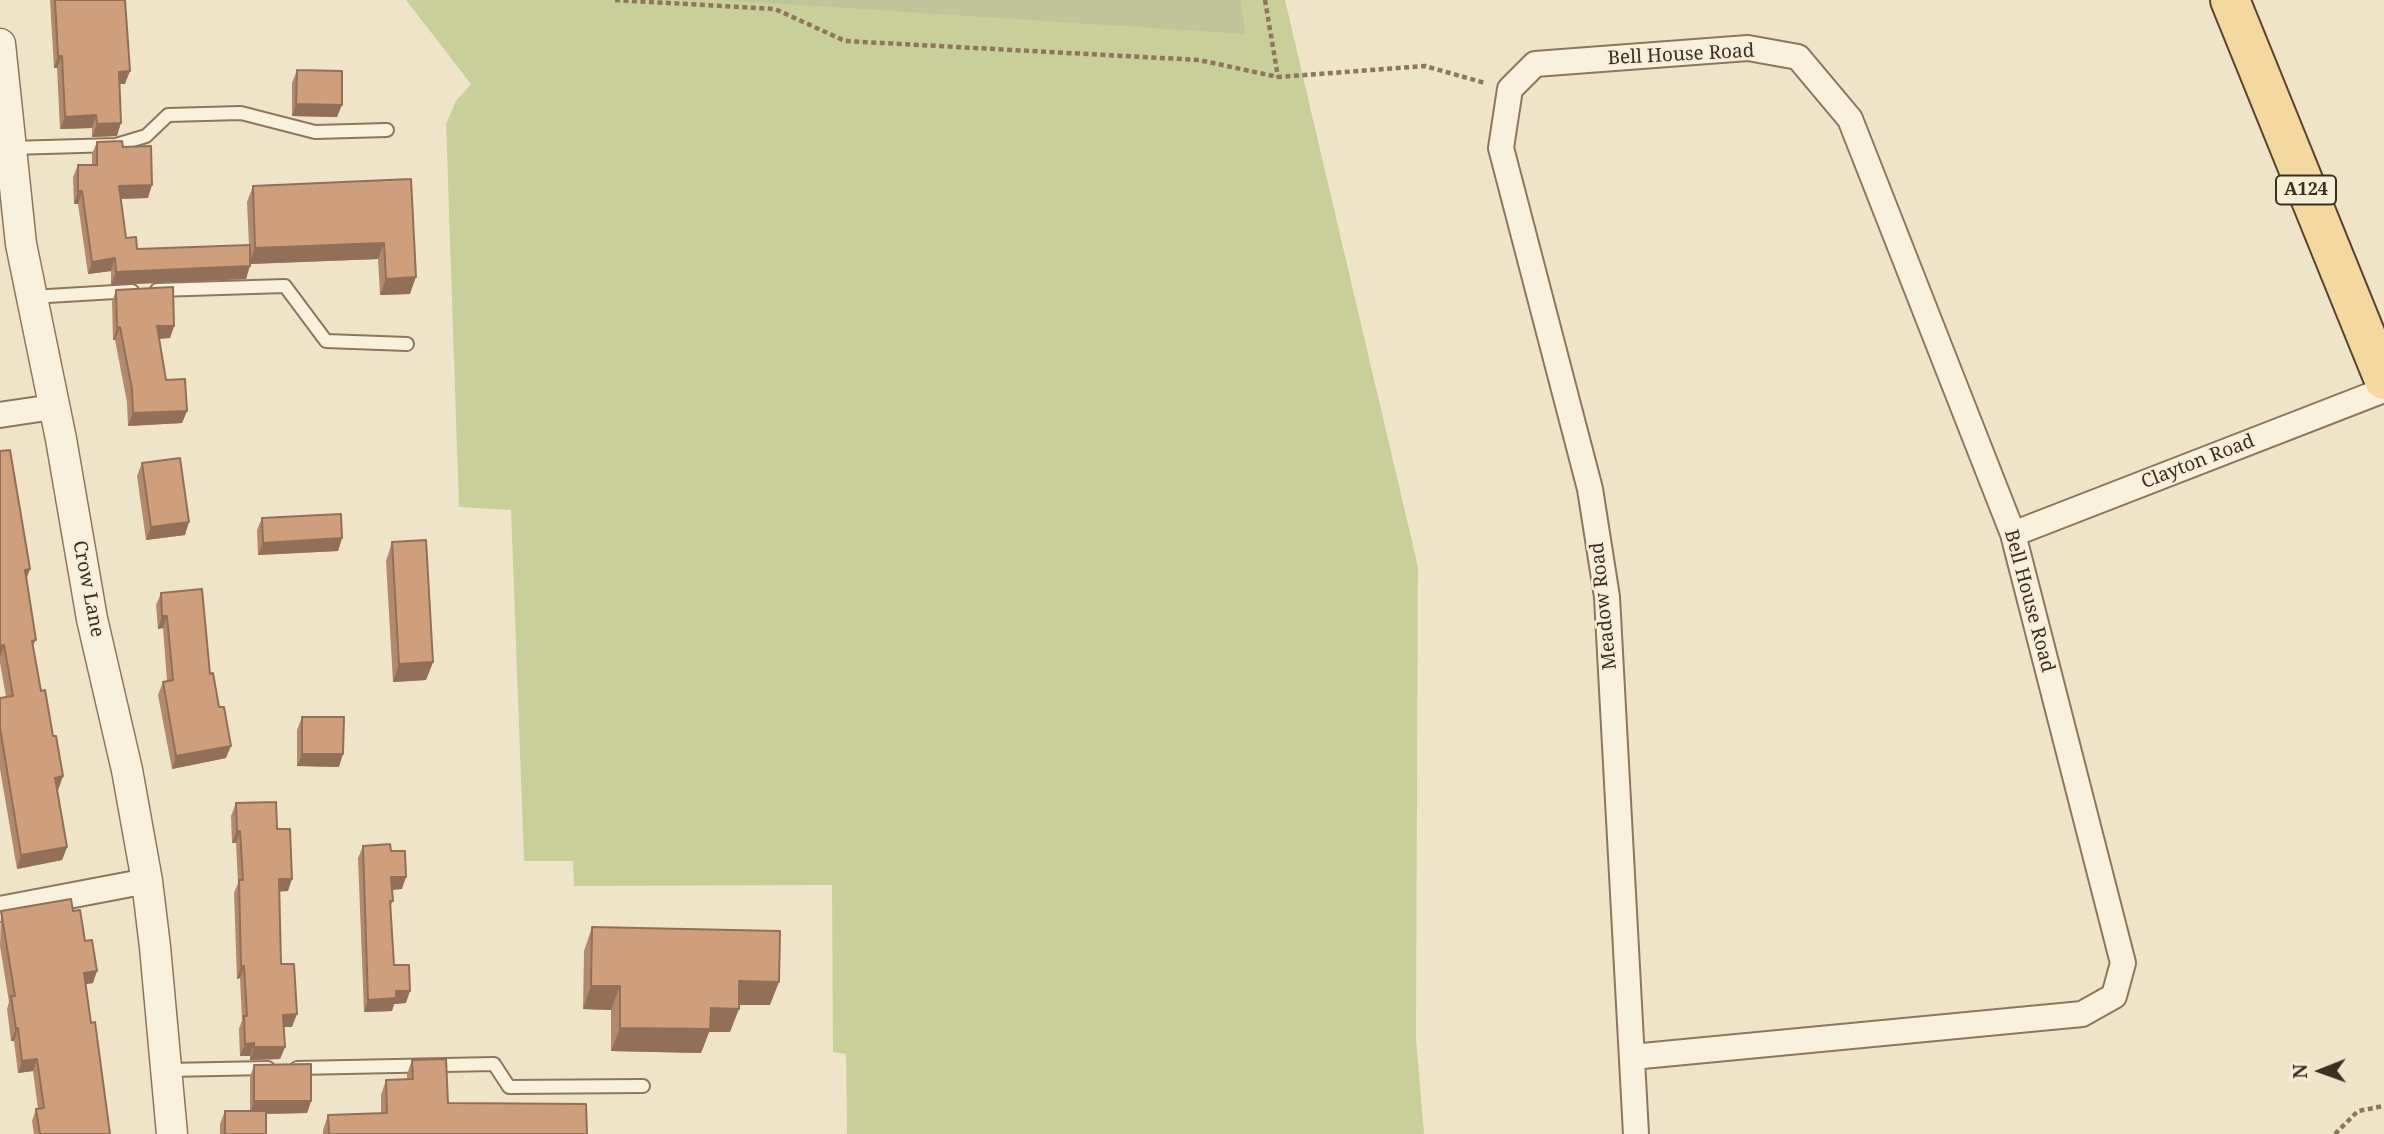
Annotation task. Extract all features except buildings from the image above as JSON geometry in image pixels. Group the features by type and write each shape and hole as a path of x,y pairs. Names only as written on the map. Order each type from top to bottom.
{"main road":[{"name":"A124","path":"2230,0 2384,380"}],"street":[{"name":"Crow Lane","path":"0,44 21,244 61,439 92,620 127,770 147,881 172,1134"},
{"name":"Bell House Road","path":"1510,89 1535,64 1748,48 1798,57 1850,119 2013,534 2123,963 2114,996 2082,1014 1632,1057"},
{"name":"Meadow Road","path":"1510,89 1501,148 1590,489 1607,597 1636,1134"},
{"name":"Clayton Road","path":"2013,534 2384,390"},
{"path":"0,415 53,407"},
{"path":"0,909 147,881"}],"lane":[{"path":"10,148 116,145 146,136 168,115 241,113 315,132 387,130"},
{"path":"31,297 285,286 326,341 407,344"},
{"path":"167,1070 494,1064 509,1087 643,1086"}],"path":[{"path":"615,0 775,9 845,41 1199,60 1278,77 1425,66 1510,89"},
{"path":"1265,0 1278,77"},
{"path":"2335,1134 2358,1111 2384,1107"}],"green space":[{"path":"406,0 726,0 1246,33 1241,0 1285,0 1418,567 1416,1039 1424,1134 847,1134 846,1054 833,1052 832,885 574,886 573,861 524,861 511,510 459,507 446,124 456,101 471,84"},
{"path":"721,0 1241,0 1246,34"}]}
